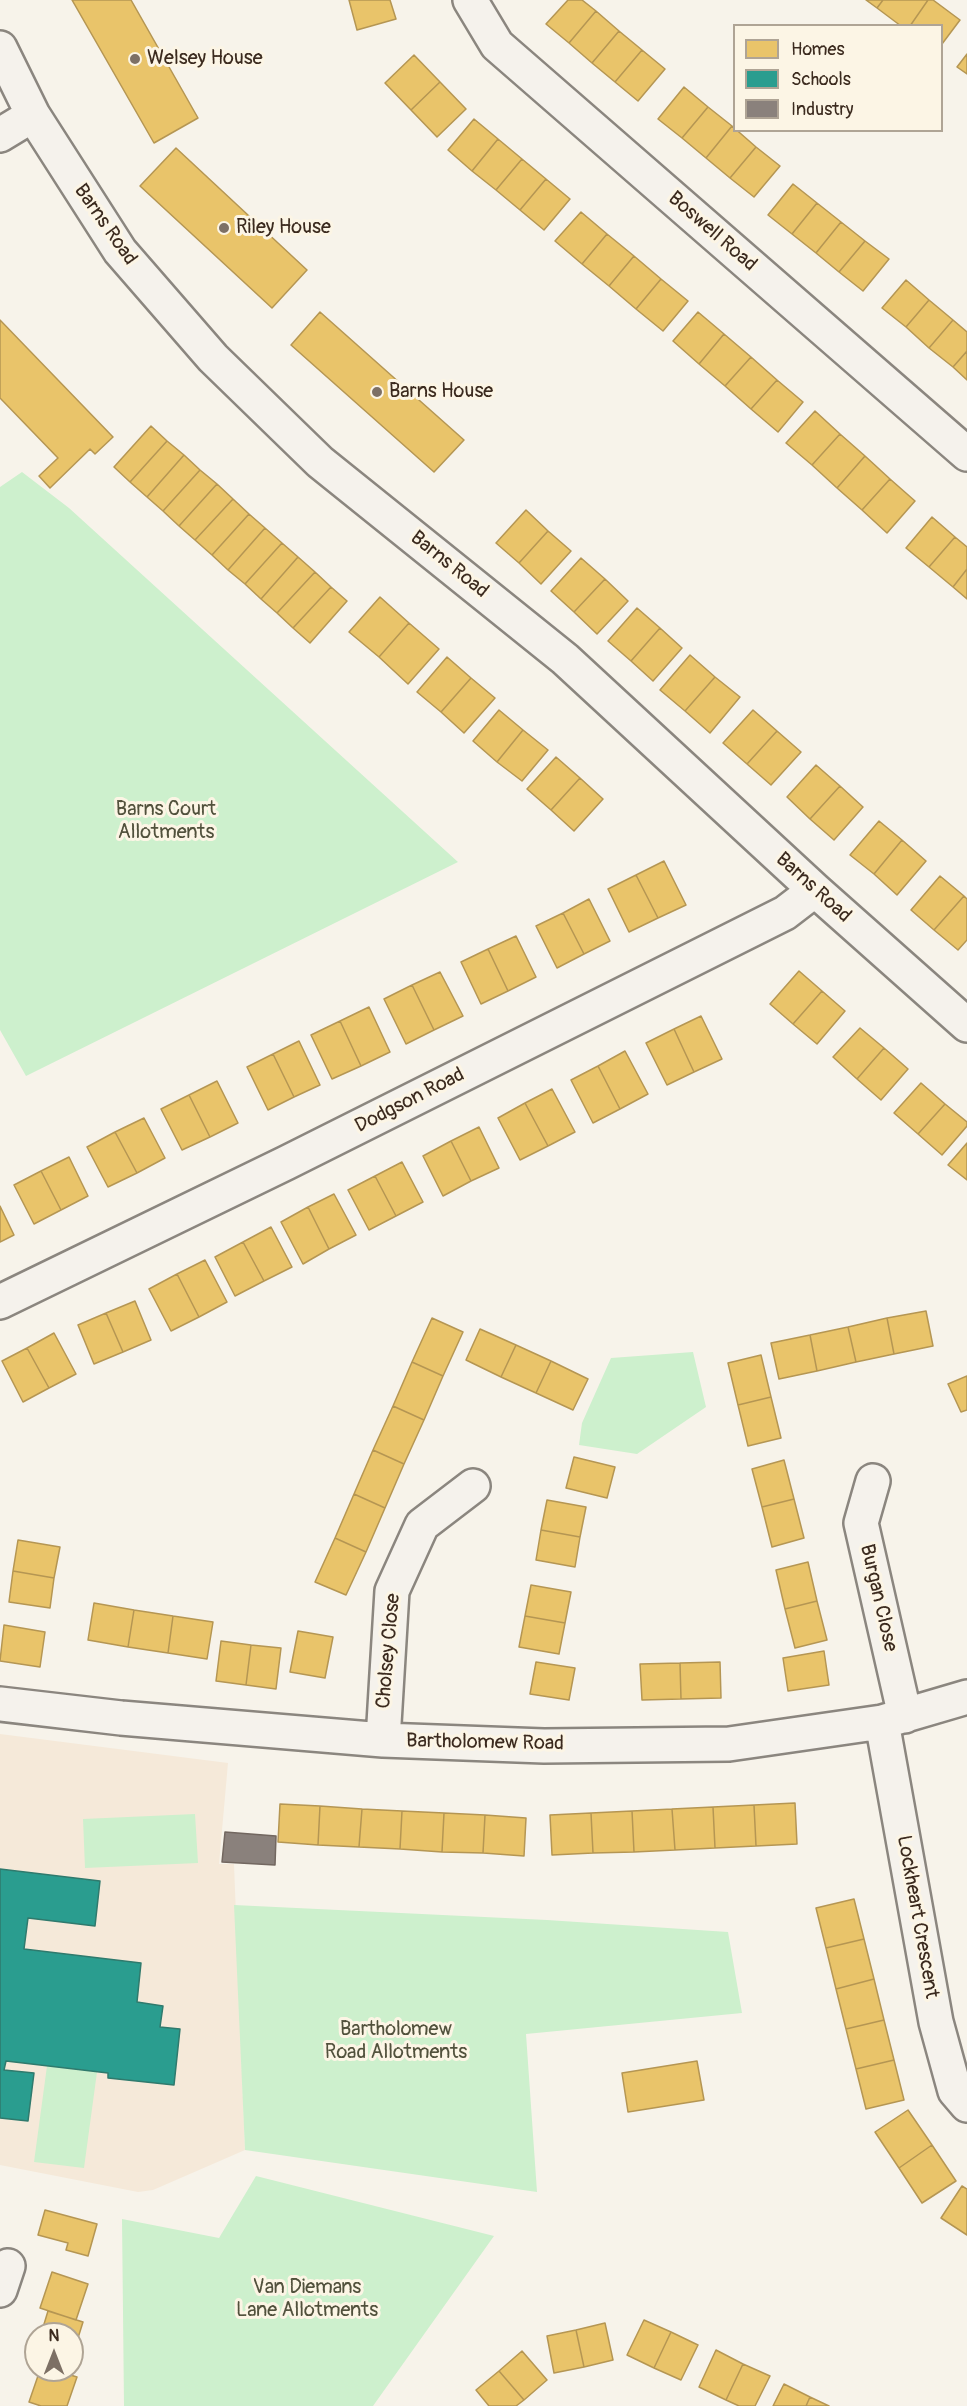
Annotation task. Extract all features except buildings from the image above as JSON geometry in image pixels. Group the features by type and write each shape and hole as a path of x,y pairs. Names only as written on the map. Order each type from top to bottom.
{"street":[{"name":"Boswell Road","path":"470,0 497,45 967,454"},
{"name":"Barns Road","path":"0,48 33,115 120,251 213,358 320,462 565,659 814,890 967,1025"},
{"path":"0,135 33,115"},
{"name":"Dodgson Road","path":"0,1302 286,1163 763,923 784,912 814,890"},
{"name":"Burgan Close","path":"873,1481 861,1523 893,1719"},
{"name":"Cholsey Close","path":"383,1740 392,1591 422,1525 473,1486"},
{"name":"Bartholomew Road","path":"0,1704 121,1718 383,1740 544,1746 729,1744 893,1719 967,1697"},
{"name":"Lockheart Crescent","path":"893,1719 936,2022 955,2091 967,2105"}],"shaded area":[{"path":"0,1734 228,1763 219,1864 234,1864 245,2150 153,2190 138,2192 0,2165"}],"green space":[{"name":"Barns Court Allotments","path":"22,472 69,508 458,862 26,1076 0,1030 0,487"},
{"path":"693,1352 706,1407 637,1454 579,1445 582,1423 611,1358"},
{"path":"195,1814 198,1863 85,1868 83,1819"},
{"name":"Bartholomew Road Allotments","path":"234,1905 547,1920 728,1932 742,2013 526,2034 537,2192 245,2150"},
{"path":"47,2066 97,2072 84,2168 34,2162"},
{"name":"Van Diemans Lane Allotments","path":"256,2176 494,2236 373,2406 124,2406 122,2219 219,2238"}],"place":[{"name":"Welsey House","path":"135,59"},
{"name":"Riley House","path":"224,228"},
{"name":"Barns House","path":"377,392"}]}
